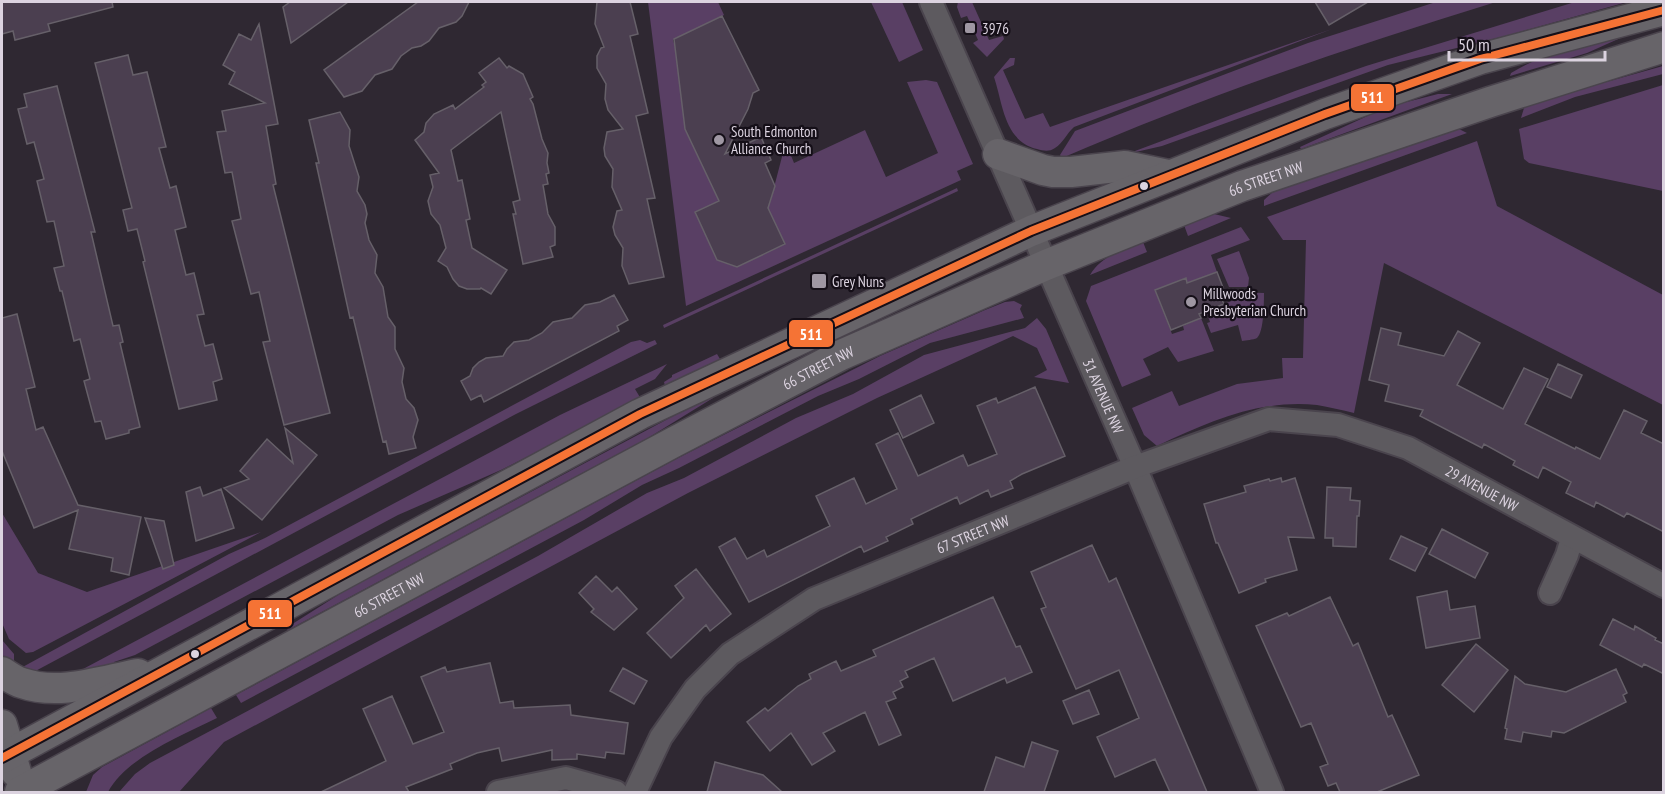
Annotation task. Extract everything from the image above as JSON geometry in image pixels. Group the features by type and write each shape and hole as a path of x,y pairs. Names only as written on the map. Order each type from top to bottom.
{"main road":[{"path":"4,764 165,669 640,414 1031,231 1325,114 1480,59 1664,10"},
{"name":"66 STREET NW","path":"21,792 674,442 841,356 1046,266 1242,186 1490,102 1664,47"},
{"path":"998,154 1043,171 1071,172 1125,166 1168,175"},
{"path":"2,672 29,686 60,689 165,669"},
{"path":"2,725 4,764 21,792"},
{"path":"72,792 75,775 93,754"}],"street":[{"name":"31 AVENUE NW","path":"931,2 1135,467 1272,792"},
{"name":"67 STREET NW","path":"635,792 661,737 694,689 730,654 814,599 1135,467 1269,419 1338,425 1390,441"},
{"name":"29 AVENUE NW","path":"1390,441 1408,448 1664,586"},
{"path":"1550,593 1572,538"},
{"path":"498,792 566,778 616,792"}],"shaded area":[{"path":"648,2 718,2 724,15 673,40 719,201 695,213 718,260 765,202 771,199 784,149 788,148 794,163 865,130 886,177 938,153 907,82 926,80 937,82 973,164 957,171 961,180 686,306"},
{"path":"871,2 902,2 923,50 899,62"},
{"path":"958,2 972,2 989,40 1003,36 1004,39 987,57 973,43 978,40 967,16 961,18 957,7"},
{"path":"1436,2 1496,2 1277,74 1169,114 1062,158 1060,155 1075,131 1308,43"},
{"path":"1575,2 1627,2 1388,65 1162,146 1127,154 1366,66"},
{"path":"1332,29 1074,127 1058,146 1049,151 1026,145 1011,130 994,77 1010,58 1015,58 1014,65 1003,70 1025,119 1043,113 1050,127"},
{"path":"1636,31 1587,53 1510,76 1511,73 1526,65 1556,52"},
{"path":"1663,66 1663,74 1575,97 1521,118 1524,108 1535,102"},
{"path":"1663,85 1663,191 1529,163 1524,159 1519,129"},
{"path":"1438,94 1452,94 1301,149 1300,147 1387,107"},
{"path":"1457,128 1467,133 1264,206 1264,200 1274,191 1427,136"},
{"path":"1477,141 1497,206 1663,295 1663,405 1384,263 1354,413 1317,405 1275,406 1234,414 1157,446 1144,435 1132,408 1172,391 1179,406 1237,384 1283,378 1282,358 1303,358 1306,240 1283,240 1267,217"},
{"path":"957,188 958,191 664,328 663,325"},
{"path":"1214,214 1231,218 1188,236 1184,225"},
{"path":"1241,227 1250,240 1211,255 1217,272 1187,283 1186,279 1155,290 1172,334 1184,330 1183,326 1201,318 1214,351 1178,362 1168,347 1143,359 1151,375 1122,387 1086,301 1091,286"},
{"path":"1143,242 1147,252 1090,275 1107,258"},
{"path":"1239,251 1249,278 1248,287 1229,287 1217,259"},
{"path":"1236,292 1264,293 1262,324 1257,338 1242,341 1238,325 1211,333 1206,311 1234,300"},
{"path":"1014,301 1022,305 1020,309 1024,318 930,343 859,379 818,396 642,485 584,520 241,703 236,695 678,458 880,356 985,310"},
{"path":"1037,318 1046,329 1069,383 1034,377 1047,370 1037,348 1013,336 877,398 688,493 224,742 179,792 119,792 135,774 150,763 538,556 647,493 684,478 796,418 853,394 924,355 1025,328"},
{"path":"640,340 647,343 655,340 657,344 516,414 28,675 19,669 229,554 265,538 631,342"},
{"path":"717,354 720,359 665,386 664,382 672,375"},
{"path":"667,364 655,379 635,389 641,399 501,470 398,515 135,655 114,662 114,665 68,677 560,415"},
{"path":"711,396 713,398 648,438 288,630 286,628 346,590"},
{"path":"2,513 38,573 87,592 261,532 33,652 26,653 9,639 2,623"},
{"path":"2,640 14,654 14,664 2,658"},
{"path":"211,708 217,718 141,758 128,768 108,792 86,792 93,775 102,767"}],"building":[{"path":"2,2 112,2 113,7 48,24 50,31 15,40 13,31 2,34"},
{"path":"290,2 348,2 291,43 283,7"},
{"path":"418,2 469,2 456,22 439,28 429,41 412,48 401,56 392,69 375,75 362,91 344,97 324,70"},
{"path":"597,2 630,2 638,34 630,36 648,113 636,116 655,198 647,199 664,277 629,284 622,266 623,248 613,227 617,211 622,210 612,187 613,169 605,156 604,148 607,132 623,129 608,110 605,99 606,84 597,68 597,56 604,47 595,24"},
{"path":"1315,2 1368,2 1329,25"},
{"name":"South Edmonton Alliance Church","path":"722,16 759,90 753,93 748,109 725,154 761,137 771,160 765,163 775,186 768,208 785,244 737,267 717,260 695,212 719,201 685,129 674,39"},
{"path":"259,24 278,124 266,126 276,184 273,185 330,413 284,425 263,342 270,341 259,292 251,294 232,221 241,219 232,172 225,173 217,132 226,131 222,111 265,103 229,84 235,72 223,65 239,34 251,40"},
{"path":"128,55 133,75 147,72 166,147 159,148 170,188 176,186 186,227 175,230 186,275 194,273 204,314 197,315 205,346 213,344 222,379 213,382 217,400 179,409 137,229 128,231 123,210 132,208 95,63"},
{"path":"499,58 507,68 509,66 523,74 533,97 530,99 548,153 549,173 546,174 548,184 543,185 548,214 555,227 555,245 550,247 553,257 523,264 513,214 516,214 513,202 520,200 501,112 451,150 458,181 462,180 470,219 466,220 472,248 507,270 491,294 481,288 467,289 459,286 447,267 438,261 446,248 440,225 431,214 428,201 433,187 430,175 439,173 415,140 424,132 426,123 434,114 453,105 455,109 484,87 482,85 486,82 479,73"},
{"path":"57,86 95,232 91,232 113,326 119,325 123,342 120,343 140,427 129,430 129,433 106,439 101,421 95,422 84,381 90,379 80,339 74,341 54,268 64,266 54,221 47,222 37,181 44,179 34,142 27,144 18,109 27,107 24,94"},
{"path":"340,112 350,130 349,146 359,177 357,191 365,205 367,214 365,223 369,240 377,255 375,273 383,287 388,317 395,327 395,349 404,368 402,382 406,399 414,408 418,420 413,437 416,448 389,454 386,441 383,442 353,317 350,318 316,163 319,163 309,120"},
{"name":"Millwoods Presbyterian Church","path":"1217,272 1227,298 1222,300 1224,304 1199,314 1201,318 1171,330 1155,290 1186,278 1187,283"},
{"path":"614,295 628,320 617,326 619,331 484,402 481,395 471,400 461,381 470,376 473,368 479,362 486,358 503,356 514,342 529,340 542,333 553,322 572,318 585,305 600,302"},
{"path":"17,314 35,387 26,389 36,430 43,427 78,505 141,517 129,575 111,571 113,558 69,549 78,510 34,528 2,451 2,318"},
{"path":"1381,328 1401,333 1398,345 1444,356 1458,331 1480,343 1457,385 1503,409 1524,368 1548,379 1525,424 1600,459 1624,410 1647,421 1641,433 1664,444 1664,532 1627,513 1624,517 1596,502 1594,507 1566,493 1571,482 1543,467 1538,478 1513,465 1515,461 1484,444 1482,448 1420,416 1423,410 1385,401 1389,385 1369,380"},
{"path":"1558,364 1582,375 1571,398 1547,387"},
{"path":"1035,387 1065,456 1022,474 1010,481 1013,488 991,497 988,490 960,504 957,497 911,519 913,524 886,537 888,541 864,552 861,546 749,602 719,547 735,538 747,559 764,550 767,557 830,526 816,496 854,478 866,504 897,489 876,444 898,433 918,476 963,455 968,466 997,454 977,406 996,398 998,403"},
{"path":"921,395 934,423 903,438 890,410"},
{"path":"285,428 317,455 262,520 224,488 249,479 240,471 267,439 293,463"},
{"path":"1281,478 1282,482 1295,478 1314,538 1288,537 1297,570 1265,579 1266,582 1239,593 1218,543 1216,543 1204,504 1246,492 1244,486"},
{"path":"200,487 203,496 221,489 234,528 196,541 186,492"},
{"path":"1327,487 1351,488 1350,500 1360,501 1356,547 1333,546 1333,538 1325,538"},
{"path":"145,518 164,521 174,565 163,569"},
{"path":"1442,529 1488,553 1475,578 1429,554"},
{"path":"1401,536 1427,548 1415,571 1390,559"},
{"path":"1092,545 1109,582 1116,578 1207,792 1170,792 1155,759 1115,777 1097,737 1139,718 1119,670 1076,689 1041,609 1046,607 1031,572"},
{"path":"696,569 731,614 710,631 706,625 671,658 647,633 684,598 675,586"},
{"path":"596,576 612,592 617,587 637,609 614,630 591,612 594,609 579,593"},
{"path":"1447,591 1450,610 1475,606 1480,638 1426,648 1417,597"},
{"path":"993,597 1016,647 1020,646 1032,672 1007,683 1005,678 953,701 934,658 905,671 908,677 900,681 903,687 893,692 896,698 886,702 901,735 879,745 865,712 823,733 835,751 812,765 791,733 770,751 747,722 765,708 768,711 798,686 811,679 809,674 836,661 841,671 876,656 873,650"},
{"path":"1330,597 1353,646 1358,643 1388,717 1392,715 1419,775 1377,792 1340,792 1336,783 1328,786 1320,767 1328,764 1311,723 1301,727 1256,626 1287,613 1289,616"},
{"path":"1613,619 1634,630 1635,626 1664,644 1664,674 1644,664 1642,667 1600,645"},
{"path":"1476,644 1508,670 1474,712 1442,685"},
{"path":"490,663 500,703 513,701 514,708 570,705 571,715 628,723 624,754 606,752 605,758 577,754 577,759 552,760 552,750 502,761 499,748 477,753 450,764 452,769 406,787 409,792 321,792 386,761 363,709 392,696 413,744 444,732 421,677 445,667 447,672"},
{"path":"623,668 647,681 634,704 610,691"},
{"path":"1616,669 1627,693 1623,695 1626,702 1564,733 1552,731 1551,737 1523,732 1521,742 1505,739 1515,676 1525,684 1566,692"},
{"path":"1089,690 1099,714 1073,724 1063,701"},
{"path":"1032,742 1058,751 1044,792 984,792 996,757 1024,767"},
{"path":"715,762 763,775 782,792 707,792"}],"transit line":[{"name":"511","path":"2,758 640,414 1031,231 1325,114 1480,59 1664,10"}],"place":[{"name":"3976","path":"970,28"},
{"name":"South Edmonton Alliance Church","path":"719,140"},
{"name":"Grey Nuns","path":"819,281"},
{"name":"Millwoods Presbyterian Church","path":"1191,302"}]}
